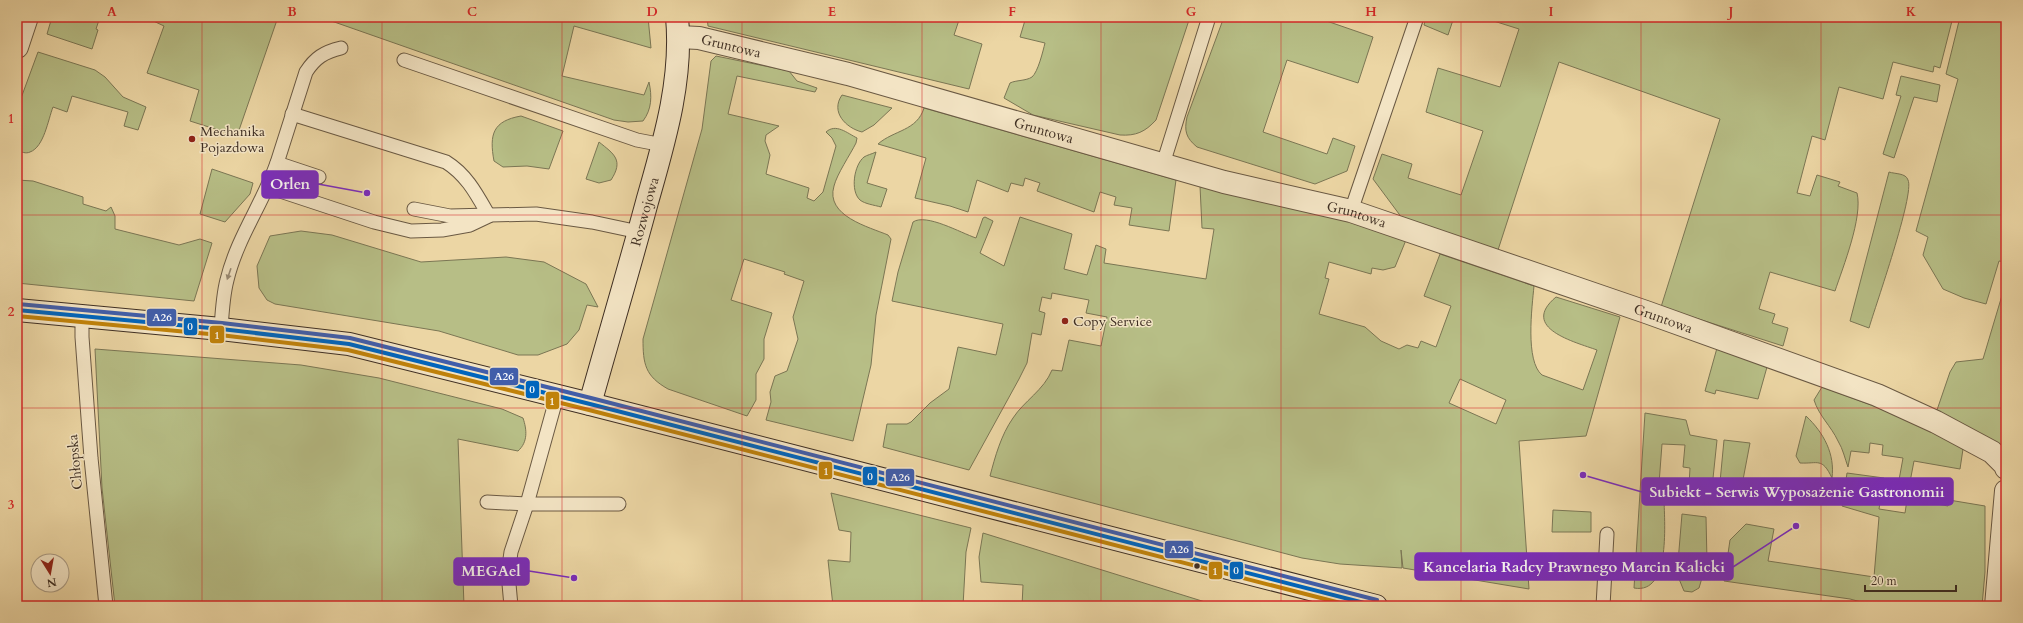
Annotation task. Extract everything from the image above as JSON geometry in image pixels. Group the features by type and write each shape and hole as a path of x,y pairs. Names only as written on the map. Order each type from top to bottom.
{"street":[{"path":"17,47 27,17"},
{"name":"Gruntowa","path":"678,27 699,38 848,74 1224,182 1351,211 1646,312 1877,395 1936,422 1992,452 2005,465 2006,468"},
{"name":"Rozwojowa","path":"590,404 662,145 678,70 678,27"},
{"path":"17,310 221,329 349,344 590,404 1376,606"},
{"path":"1996,606 2006,491"}],"lane":[{"path":"1163,164 1209,17"},
{"path":"1351,211 1417,17"},
{"path":"221,329 227,279 242,237 268,187 306,72 312,62 321,54 341,48"},
{"path":"404,60 636,140 662,145"},
{"path":"292,114 446,162 457,169 470,183 489,216"},
{"path":"277,163 319,177"},
{"path":"268,187 374,222 411,231 442,230 470,225 489,216"},
{"path":"414,209 450,216 536,214 592,222 639,232"},
{"name":"Chłopska","path":"82,316 90,458 106,606"},
{"path":"511,606 508,573 511,552 527,504 557,396"},
{"path":"487,502 527,504 619,504"},
{"path":"1603,606 1607,534"}],"green space":[{"path":"52,17 100,17 96,29 98,30 92,49 47,34"},
{"path":"147,17 278,17 237,136 190,121 199,90 147,73 164,26"},
{"path":"320,17 648,17 651,48 574,26 562,76 644,95 649,82 651,92 650,107 643,121 628,122 614,120"},
{"path":"707,17 960,17 954,35 982,44 969,89 708,26"},
{"path":"1026,17 1190,17 1156,120 1148,128 1136,134 1120,135 1033,115 1004,98 1010,83 1032,77 1038,66 1043,51 1045,43 1020,37"},
{"path":"1224,17 1315,17 1373,37 1358,83 1287,60 1263,132 1327,154 1333,138 1355,146 1347,171 1315,184 1197,147 1190,140 1186,130 1187,117"},
{"path":"1426,17 1454,17 1448,35 1424,25"},
{"path":"1481,17 1953,17 1940,68 1934,66 1933,72 1893,62 1883,99 1839,87 1825,140 1812,136 1797,193 1810,196 1817,175 1840,182 1838,186 1857,193 1857,215 1847,256 1835,291 1770,272 1759,309 1775,314 1772,323 1788,328 1783,346 1661,307 1720,119 1559,62 1498,250 1402,218 1373,179 1382,154 1412,164 1408,178 1461,195 1483,131 1426,112 1438,68 1500,87 1519,29"},
{"path":"1960,17 2006,17 2006,262 1999,261 1986,304 1964,298 1943,289 1923,255 1928,237 1916,231 1958,79 1946,74"},
{"path":"38,52 95,70 105,77 123,97 146,107 138,130 124,126 128,112 72,96 67,112 53,107 42,139 35,149 27,153 17,150 17,109"},
{"path":"716,56 789,71 797,81 817,88 815,92 737,76 728,114 779,126 766,135 765,141 770,155 766,174 809,188 807,198 814,201 823,192 836,146 832,138 826,132 834,128 842,130 857,138 856,143 834,186 833,196 836,205 842,213 850,219 888,235 891,239 876,315 871,365 853,441 766,420 771,402 770,392 775,376 787,371 798,339 793,317 804,281 784,274 785,272 744,259 731,300 772,313 764,339 764,359 756,374 756,400 747,416 668,389 654,379 647,368 644,356 643,339 702,129 711,61"},
{"path":"1901,76 1940,85 1937,102 1914,97 1894,158 1883,154 1901,96 1896,95"},
{"path":"842,95 892,108 874,125 862,132 845,123 839,113 839,101"},
{"path":"924,108 1176,180 1169,231 1129,225 1132,208 1114,205 1116,197 1100,192 1094,212 1037,191 1040,183 1025,178 1023,186 1011,183 1008,192 977,180 968,212 950,206 915,198 926,158 878,144 884,139 911,126 921,116"},
{"path":"521,116 563,131 549,169 527,166 503,167 494,161 492,143 495,130 504,121"},
{"path":"599,142 616,158 617,167 611,180 599,183 586,179"},
{"path":"876,152 867,183 887,189 881,207 860,200 855,191 854,185 854,178 861,161 865,156"},
{"path":"212,169 253,183 250,194 225,222 200,214"},
{"path":"1889,172 1905,176 1908,180 1909,190 1906,206 1886,276 1869,328 1850,321"},
{"path":"17,180 33,181 83,197 83,204 106,211 111,207 115,216 115,229 179,245 200,239 212,243 194,301 17,283"},
{"path":"1200,186 1365,224 1406,240 1395,267 1383,270 1372,268 1371,274 1329,262 1325,278 1329,279 1319,314 1365,327 1381,341 1399,349 1407,345 1418,348 1421,341 1436,347 1451,306 1424,296 1440,254 1534,286 1531,346 1533,358 1537,368 1542,375 1583,390 1597,350 1576,343 1554,332 1547,325 1544,317 1546,308 1556,297 1620,317 1586,436 1519,441 1529,589 1403,568 1401,550 1402,568 1340,564 1302,558 990,476 999,446 1009,425 1023,406 1044,384 1052,370 1062,371 1069,340 1101,346 1107,317 1086,313 1089,300 1052,293 1051,299 1042,297 1039,311 1045,313 1041,335 1032,333 1027,363 969,470 883,447 887,424 907,424 911,422 930,403 949,389 958,347 996,355 1003,324 892,301 898,272 913,222 926,220 935,222 976,238 983,218 985,217 993,221 980,253 1004,266 1020,217 1072,234 1064,269 1087,275 1096,245 1106,249 1104,263 1206,279 1214,229 1202,228","holes":["1460,379 1506,400 1496,424 1449,403"]},
{"path":"301,231 332,235 421,262 506,257 544,262 586,284 598,307 587,305 579,330 567,344 538,355 518,355 439,331 275,304 267,300 259,288 257,266 270,236"},
{"path":"2006,282 2006,417 2002,447 1937,410 1950,372 1956,362 1983,359"},
{"path":"1717,348 1767,367 1758,399 1716,390 1715,394 1705,391"},
{"path":"95,349 301,365 379,378 502,409 523,418 526,436 524,444 518,451 458,439 464,606 115,606 102,488"},
{"path":"1822,387 1918,422 1963,449 1960,469 1914,461 1910,482 1899,480 1903,458 1882,455 1883,445 1870,443 1869,453 1851,451 1848,467 1840,444 1816,406 1814,400"},
{"path":"1645,413 1686,420 1690,435 1717,440 1712,488 1689,485 1690,468 1683,467 1685,445 1662,444 1658,497 1664,497 1665,537 1663,553 1660,568 1655,580 1646,587 1634,588"},
{"path":"1806,416 1818,429 1827,444 1832,461 1832,478 1822,464 1800,463 1796,456"},
{"path":"1724,440 1750,443 1742,485 1720,482"},
{"path":"1847,473 1884,478 1879,509 1905,513 1909,487 1927,490 1926,502 1948,506 1949,500 1985,506 1985,572 1982,606 1876,606 1850,599 1724,581 1730,540 1746,524 1774,529 1768,561 1874,577 1879,517 1842,506"},
{"path":"831,493 971,528 966,552 963,606 867,606 866,603 833,606 828,560 850,562 851,532 839,530"},
{"path":"1553,510 1591,512 1591,532 1552,532"},
{"path":"1682,514 1706,517 1707,561 1699,588 1692,592 1684,591 1677,574"},
{"path":"983,533 1218,606 1022,606 1023,585 981,582 979,557"}],"transit line":[{"name":"A26","path":"18,304 222,323 350,338 591,398 1377,600"},
{"name":"0","path":"17,310 221,329 349,344 590,404 1376,606"},
{"name":"1","path":"17,316 220,335 348,350 589,410 1352,606"}],"place":[{"name":"Mechanika Pojazdowa","path":"192,139"},
{"name":"Orlen","path":"367,193"},
{"name":"Copy Service","path":"1065,321"},
{"name":"Subiekt - Serwis Wyposażenie Gastronomii","path":"1583,475"},
{"name":"Kancelaria Radcy Prawnego Marcin Kalicki","path":"1796,526"},
{"name":"MEGAel","path":"574,578"}]}
